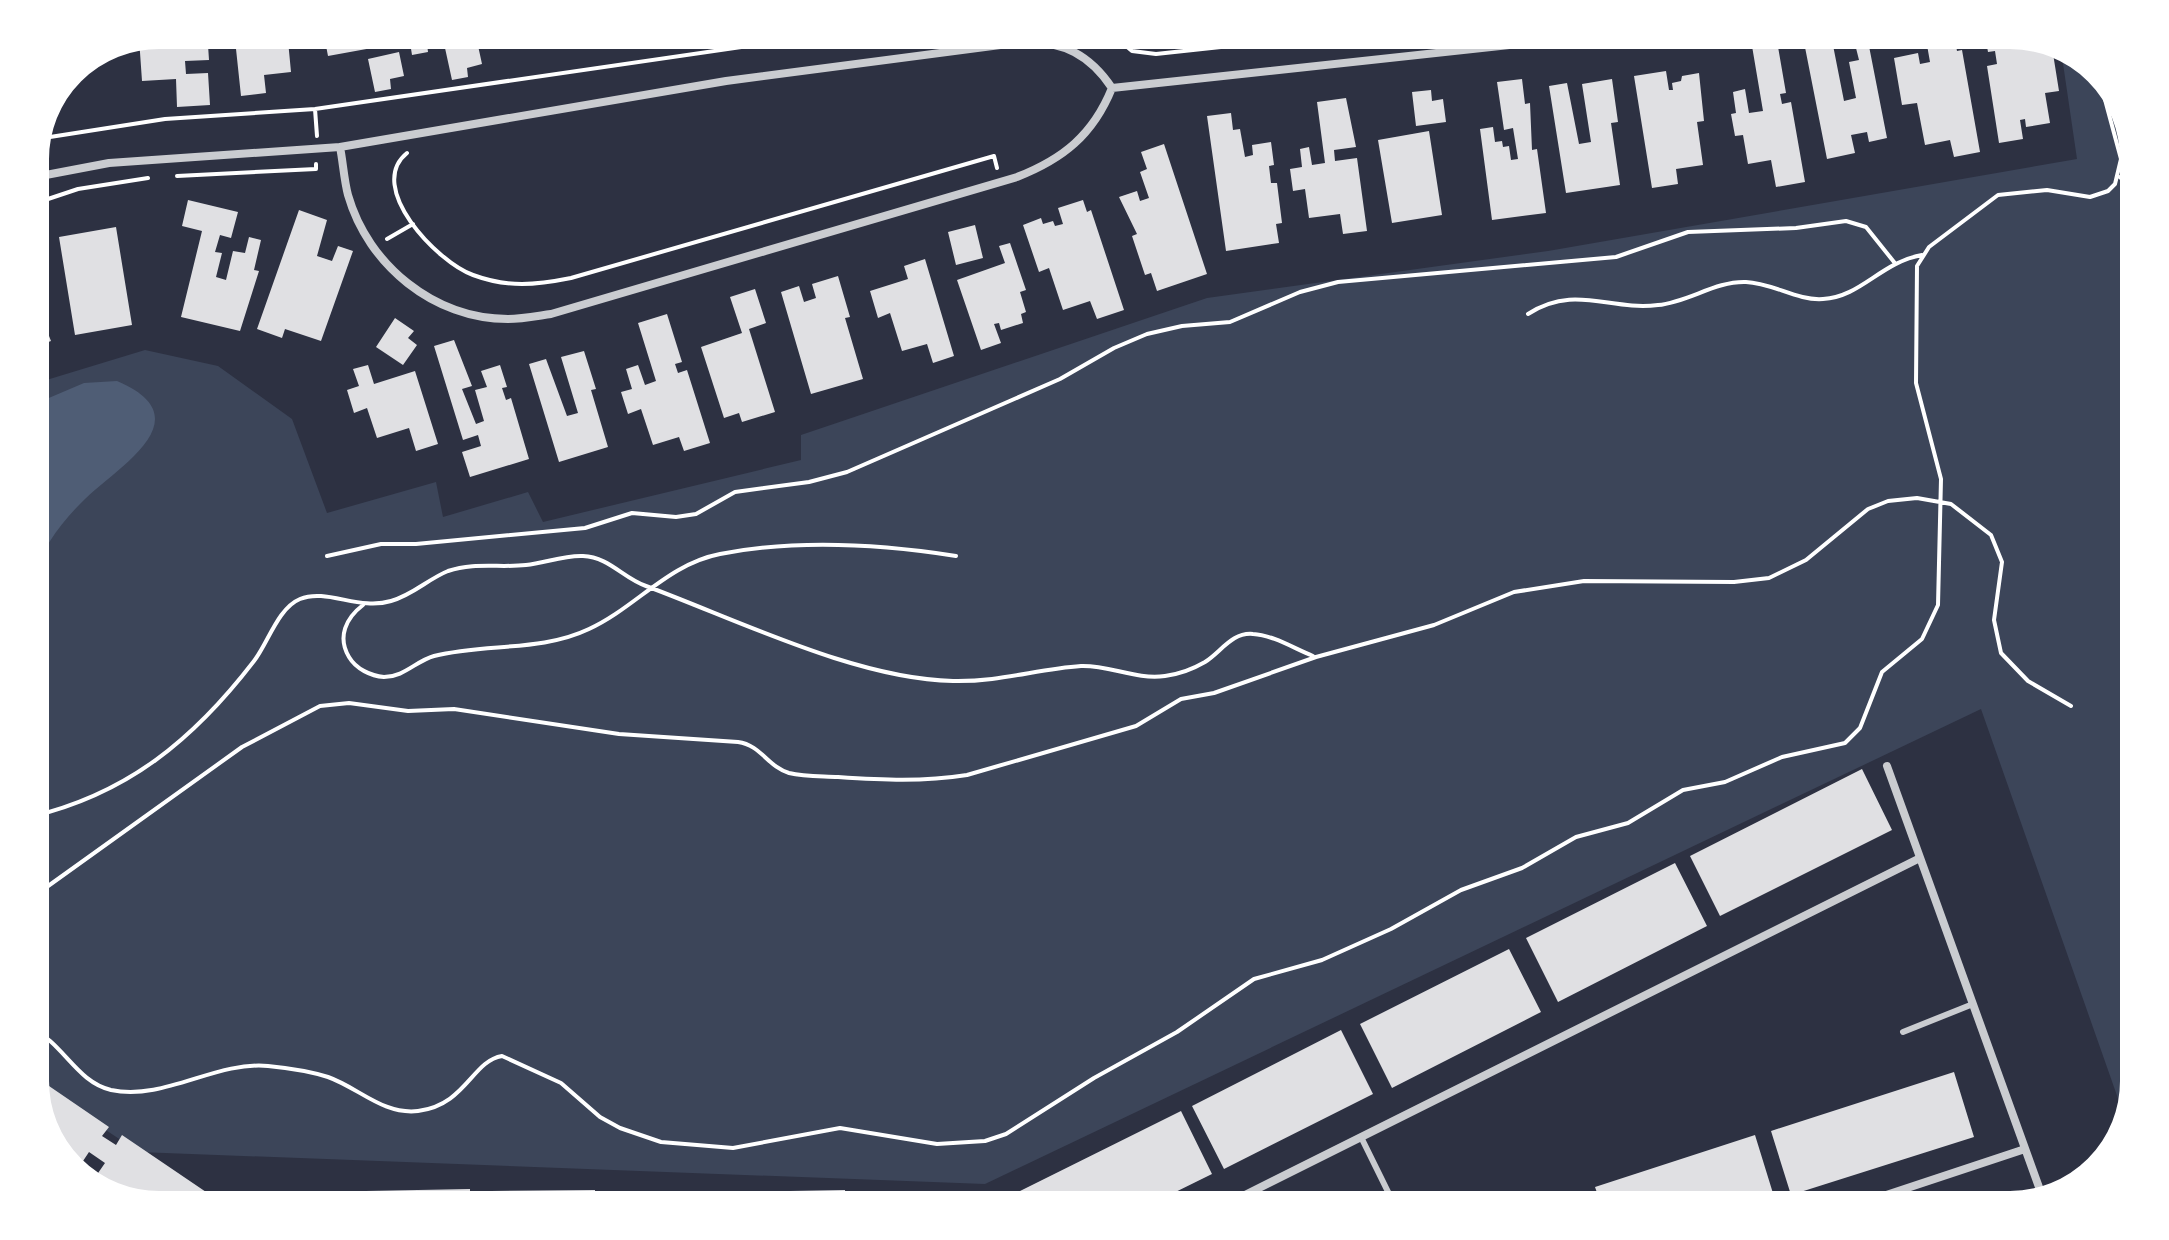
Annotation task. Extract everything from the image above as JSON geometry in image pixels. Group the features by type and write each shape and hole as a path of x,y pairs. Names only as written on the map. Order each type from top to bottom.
{"street":[{"path":"44,175 109,163 340,147 726,81 1009,44"},
{"path":"1047,44 1075,51 1090,61 1112,88"},
{"path":"1112,88 1519,44"},
{"path":"340,147 348,195 373,247 391,270 425,296 465,313 508,319 551,314 1039,169 1076,145 1097,118 1112,88"},
{"path":"1887,766 2041,1192"},
{"path":"1243,1196 1920,858"},
{"path":"1883,1196 2025,1149"}],"lane":[{"path":"1903,1032 1973,1004"},
{"path":"1361,1137 1390,1196"}],"path":[{"path":"47,135 165,119 315,109 762,44"},
{"path":"1124,44 1132,51 1156,54 1248,44"},
{"path":"2103,92 2119,151 2120,177 2125,182"},
{"path":"165,177 316,169 315,109"},
{"path":"411,149 397,161 392,176 399,201 413,224 431,247 470,274 511,286 571,278 994,156 1001,182"},
{"path":"1528,314 1549,303 1573,298 1629,306 1662,305 1742,282 1824,299 1857,289 1894,262 1922,255 1998,195 2047,190 2090,197 2108,191 2120,177"},
{"path":"44,200 78,189 151,178"},
{"path":"327,556 381,544 416,544 585,528 632,513 676,517 696,514 735,492 809,482 847,472 1060,379 1147,334 1182,326 1230,322 1300,292 1338,282 1616,257 1688,232 1796,228 1846,221 1866,227 1894,262"},
{"path":"373,247 413,224"},
{"path":"44,1037 62,1049 87,1079 121,1091 168,1086 243,1067 267,1066 316,1074 394,1110 420,1111 456,1096 487,1061 502,1056 561,1083 600,1117 620,1128 661,1142 708,1148 746,1147 840,1128 937,1144 985,1141 1006,1134 1094,1078 1177,1032 1254,979 1322,960 1391,929 1451,895 1522,868 1576,837 1628,823 1683,790 1740,777 1782,757 1835,748 1845,743 1860,728 1882,672 1922,639 1935,617 1939,592 1939,463 1916,383 1916,279 1922,255"},
{"path":"44,889 242,747 306,712 334,703 408,711 454,709 619,734 746,743 790,773 910,781 967,775 1136,726 1181,699 1214,693 1316,657 1434,625 1501,595 1584,581 1734,582 1769,578 1806,560 1851,521 1878,505 1917,498 1940,500 1984,528 2001,552 1994,620 2001,653 2028,681 2071,706"},
{"path":"363,605 347,622 343,644 354,664 383,677 403,673 420,661 443,654 543,643 572,636 600,624 650,588 695,562 719,554 829,545 956,556"},
{"path":"44,812 113,789 163,758 226,696 293,603 313,596 363,605 393,601 461,568 525,565 571,556 599,558 650,588 863,665 946,681 1002,680 1082,666 1105,668 1131,676 1163,677 1194,668 1244,634 1263,636 1316,657"}],"shaded area":[{"path":"2062,57 2091,78 2110,102 2119,122 2125,152 2125,1081 2122,1108 1981,709 985,1184 139,1152 44,1089 44,381 145,350 218,366 292,419 327,513 436,482 443,517 528,492 543,522 801,460 801,435 1207,298 1548,251 2077,159"},
{"path":"117,381 142,395 153,410 154,426 133,457 85,499 44,551 44,400 84,383"}],"building":[{"path":"208,44 209,60 185,61 186,74 208,73 210,105 177,107 176,79 142,81 140,46"},
{"path":"235,44 288,44 291,72 264,75 266,93 241,96"},
{"path":"326,44 371,44 372,48 328,56"},
{"path":"410,44 427,44 428,52 412,55"},
{"path":"478,44 482,64 467,68 468,77 452,80 445,48"},
{"path":"622,44 640,45 623,48"},
{"path":"1778,44 1786,93 1780,94 1782,104 1791,102 1805,182 1776,187 1771,160 1748,164 1743,135 1735,136 1731,114 1736,113 1733,92 1745,89 1749,113 1763,111 1752,46"},
{"path":"1804,44 1833,44 1844,101 1856,98 1849,62 1859,60 1855,44 1869,44 1887,138 1869,142 1867,132 1851,135 1855,153 1827,159"},
{"path":"1956,44 1957,51 1962,50 1980,152 1954,157 1950,140 1925,145 1917,103 1902,105 1894,58 1918,53 1920,64 1930,62 1927,45"},
{"path":"1987,44 2010,44 2053,53 2059,91 2045,93 2050,123 2026,127 2025,119 2020,120 2023,139 1999,143 1987,66 1997,64 1995,51 1988,52"},
{"path":"399,52 404,76 390,79 391,89 375,92 368,59"},
{"path":"1666,71 1669,90 1673,90 1672,83 1681,81 1682,76 1699,73 1704,121 1697,122 1703,165 1676,169 1678,184 1652,188 1634,76"},
{"path":"1522,79 1525,104 1530,103 1532,150 1537,149 1546,213 1492,220 1480,129 1493,127 1495,142 1502,141 1503,147 1509,146 1511,160 1518,159 1513,128 1504,130 1497,82"},
{"path":"1612,79 1618,122 1611,123 1620,185 1566,193 1549,86 1567,83 1579,144 1591,142 1582,84"},
{"path":"1431,90 1432,101 1443,99 1446,122 1416,126 1412,92"},
{"path":"1346,98 1356,147 1334,150 1335,161 1357,158 1367,231 1343,234 1340,214 1309,218 1305,189 1293,191 1290,169 1302,167 1300,149 1309,147 1312,165 1325,163 1317,102"},
{"path":"1231,113 1233,130 1240,129 1245,157 1253,155 1252,145 1271,142 1274,165 1269,166 1271,183 1277,183 1282,223 1276,224 1279,243 1226,251 1207,116"},
{"path":"1429,131 1442,215 1392,223 1378,140"},
{"path":"1164,144 1207,274 1157,291 1151,273 1145,275 1132,236 1137,234 1119,197 1137,191 1140,201 1149,198 1140,172 1147,169 1141,152"},
{"path":"188,200 238,212 231,238 220,235 215,252 222,253 216,277 226,280 233,251 245,253 249,237 261,240 254,270 259,271 240,331 181,317 202,231 182,226"},
{"path":"1083,200 1087,212 1091,210 1124,310 1097,319 1090,301 1063,310 1049,268 1039,272 1023,225 1041,218 1043,224 1053,221 1055,226 1063,224 1058,208"},
{"path":"299,210 327,220 317,256 332,261 338,246 353,251 321,341 285,329 282,338 257,329"},
{"path":"975,225 983,258 956,265 948,232"},
{"path":"116,227 132,325 75,335 59,237"},
{"path":"1010,243 1026,290 1020,292 1026,312 1021,314 1023,323 1001,330 999,323 994,324 1001,343 981,350 957,280 1005,263 999,246"},
{"path":"925,259 954,356 933,363 927,344 902,351 890,313 878,318 870,291 908,279 904,266"},
{"path":"838,276 850,317 845,318 863,379 811,394 781,292 799,286 804,302 816,298 812,284"},
{"path":"755,289 766,323 749,329 775,412 742,422 739,413 724,418 701,347 742,333 730,297"},
{"path":"667,314 682,362 675,364 678,373 687,370 710,443 684,451 679,437 653,445 641,409 628,414 621,392 632,389 626,369 638,365 645,385 656,381 638,323"},
{"path":"395,318 414,331 408,338 417,345 403,365 376,347"},
{"path":"44,323 51,341 44,344"},
{"path":"454,340 472,386 462,389 476,424 484,421 475,390 487,387 481,371 500,365 507,387 502,388 506,400 511,398 529,459 470,477 462,452 481,446 478,435 463,440 434,346"},
{"path":"584,351 596,389 591,390 608,447 559,462 529,364 546,359 567,416 578,413 561,357"},
{"path":"368,365 374,384 415,371 438,444 416,451 409,428 377,438 367,408 354,413 347,390 359,386 353,369"},
{"path":"1862,769 1892,830 1720,916 1690,856"},
{"path":"1675,863 1707,926 1558,1002 1526,938"},
{"path":"1509,949 1541,1012 1392,1088 1360,1024"},
{"path":"1341,1030 1373,1094 1224,1169 1192,1106"},
{"path":"1954,1072 1974,1137 1791,1195 1771,1131"},
{"path":"44,1083 109,1127 102,1136 116,1145 122,1135 209,1194 159,1196 129,1192 96,1176 105,1163 89,1152 83,1161 68,1151 56,1132 46,1103"},
{"path":"1181,1111 1212,1174 1167,1196 1010,1196"},
{"path":"1755,1135 1774,1196 1598,1196 1595,1187"},
{"path":"470,1189 470,1196 366,1196 366,1191"},
{"path":"595,1190 595,1196 491,1196 491,1191"},
{"path":"845,1190 845,1196 742,1196 742,1192"},
{"path":"346,1191 346,1196 230,1196 230,1192"},
{"path":"966,1191 966,1196 862,1196 862,1192"},
{"path":"722,1192 722,1196 619,1196 619,1193"}]}
